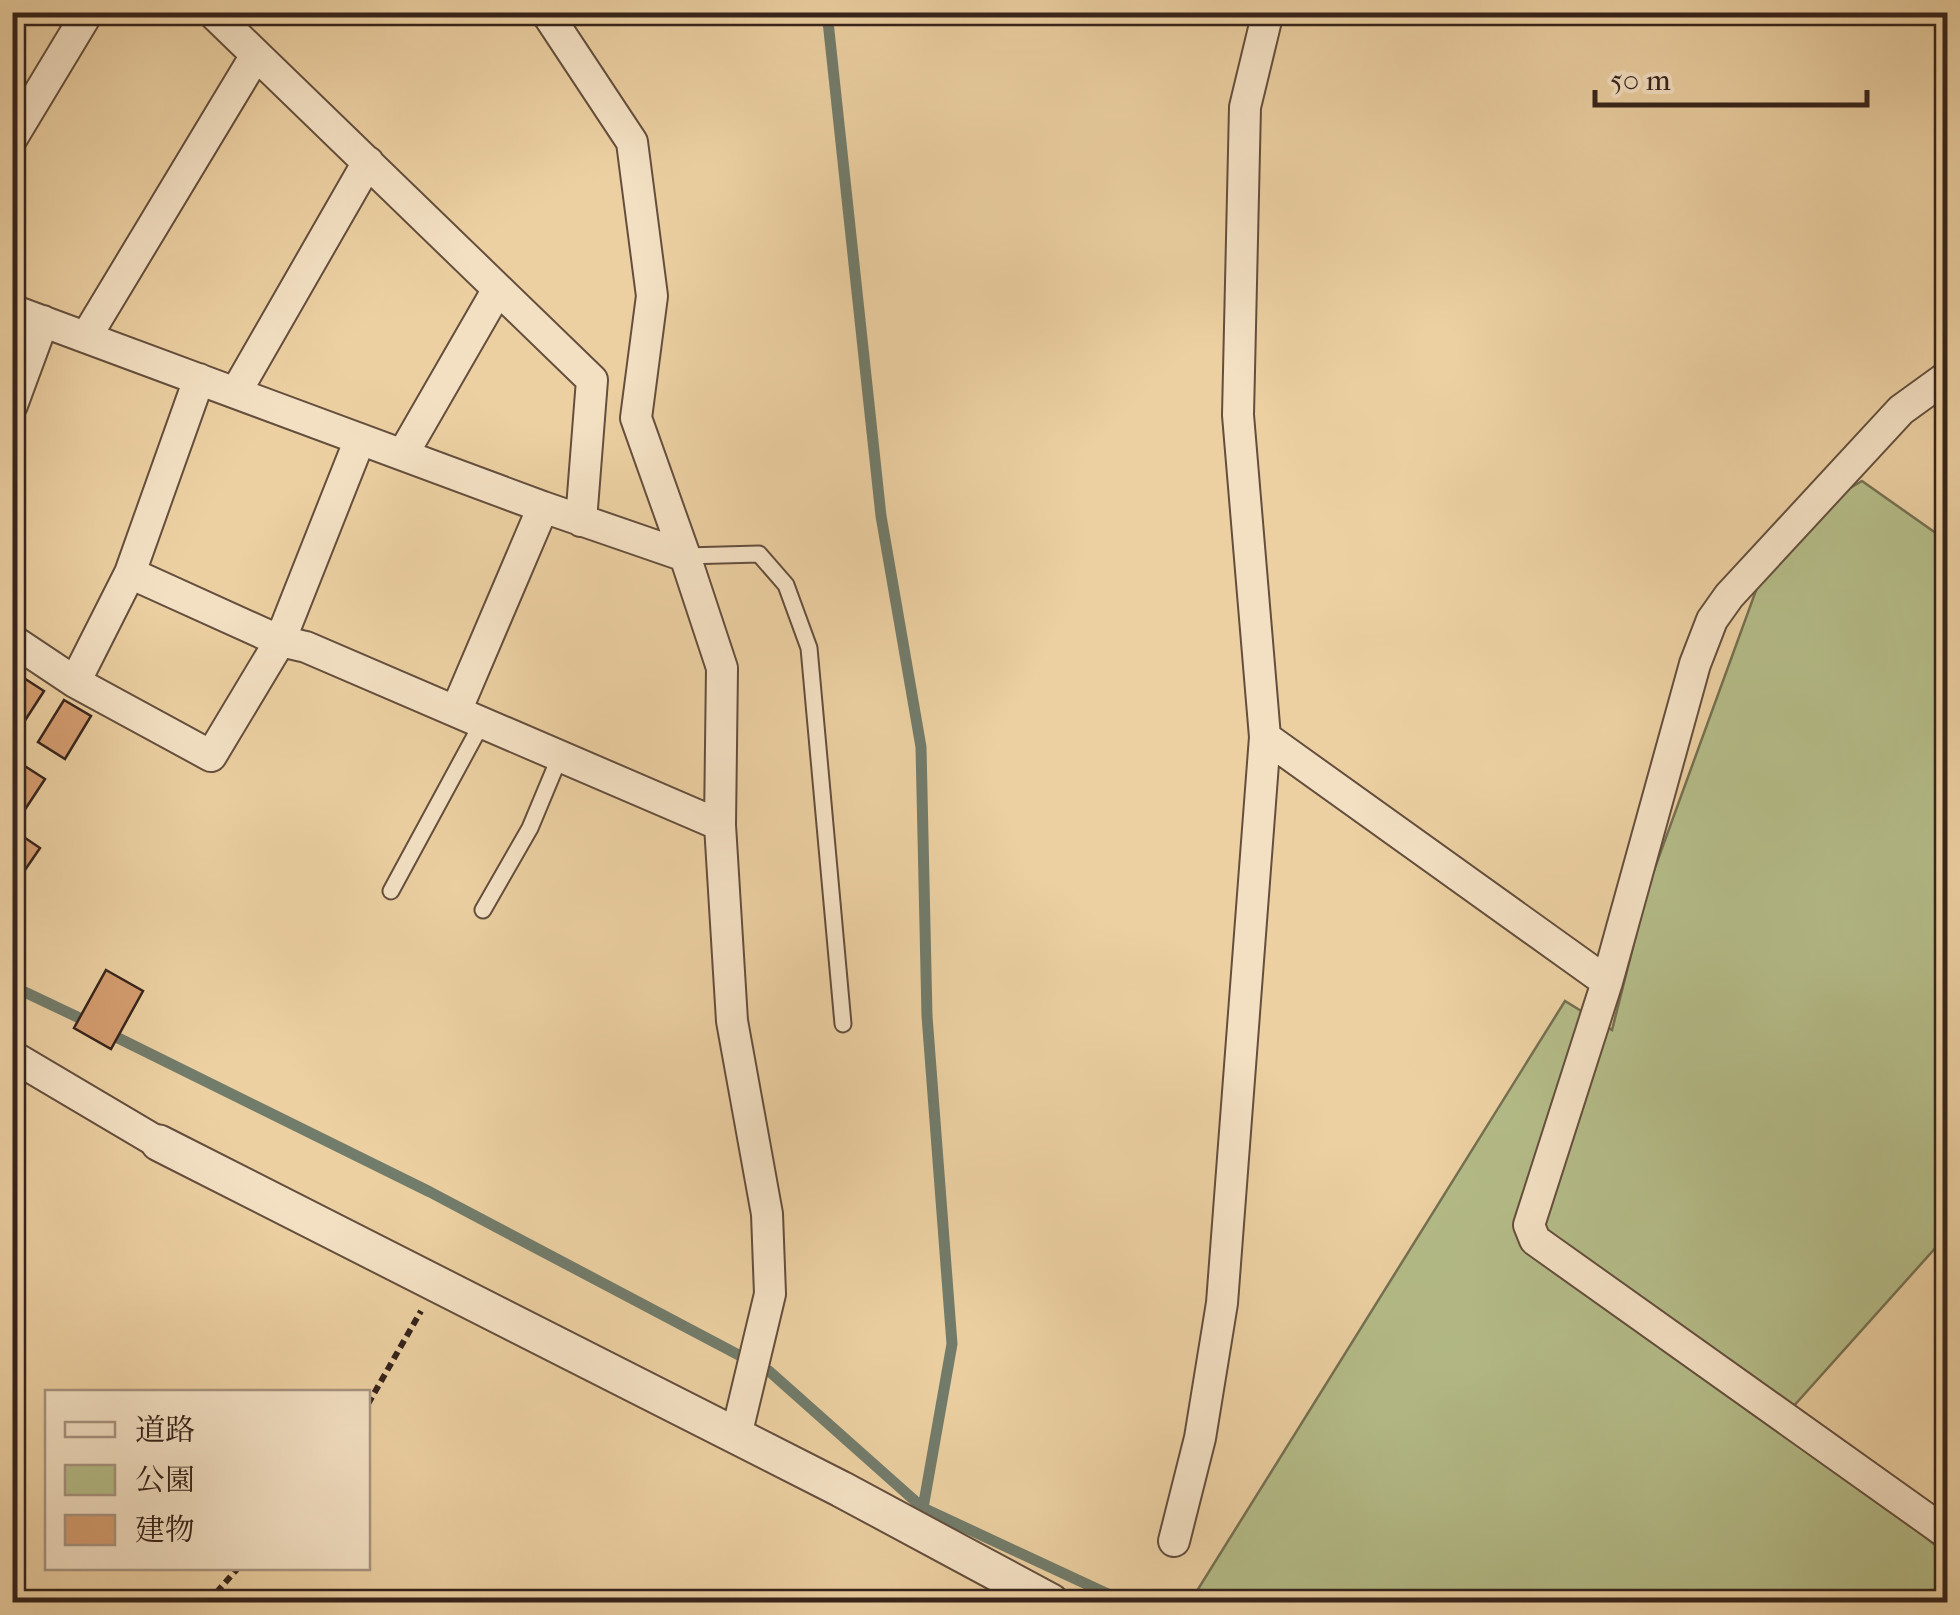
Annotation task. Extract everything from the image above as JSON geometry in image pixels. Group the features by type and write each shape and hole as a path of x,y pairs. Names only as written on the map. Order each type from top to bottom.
{"street":[{"path":"12,138 88,12"},
{"path":"212,12 592,380 582,520"},
{"path":"546,12 632,142 652,296 636,418 722,668 720,825 732,1022 767,1214 770,1294 736,1436"},
{"path":"1174,1541 1200,1438 1222,1303 1265,736 1238,414 1245,107 1268,12"},
{"path":"86,336 256,56"},
{"path":"236,392 368,162"},
{"path":"403,454 498,289"},
{"path":"12,310 686,556"},
{"path":"12,404 43,321"},
{"path":"1948,376 1901,410 1729,596 1712,620 1696,664 1607,982 1529,1225 1535,1240 1948,1534"},
{"path":"75,682 130,572 198,378"},
{"path":"12,640 75,682 210,756 280,641 360,438"},
{"path":"469,717 543,506"},
{"path":"130,572 280,641 306,647 720,825"},
{"path":"1265,736 1607,982"},
{"path":"12,1056 158,1142 736,1436 1051,1602"}],"lane":[{"path":"686,556 758,554 786,585 809,648 843,1024"},
{"path":"392,891 469,717"},
{"path":"483,910 530,828 560,756"}],"path":[{"path":"370,1400 436,1284"},
{"path":"208,1602 236,1570"}],"green space":[{"path":"1862,481 1947,541 1947,1235 1783,1418 1947,1555 1947,1602 1190,1602 1565,1001 1612,1030 1649,884 1778,530"}],"building":[{"path":"13,671 44,691 15,736 12,734"},
{"path":"64,700 91,716 65,759 38,742"},
{"path":"20,763 45,779 22,814 12,808 12,773"},
{"path":"12,829 40,848 12,889"},
{"path":"106,970 143,991 111,1049 74,1028"}],"waterway":[{"path":"827,12 881,516 921,747 927,1016 952,1344 923,1508"},
{"path":"12,986 90,1023"},
{"path":"106,1032 430,1192 769,1371 923,1508 1125,1602"}]}
